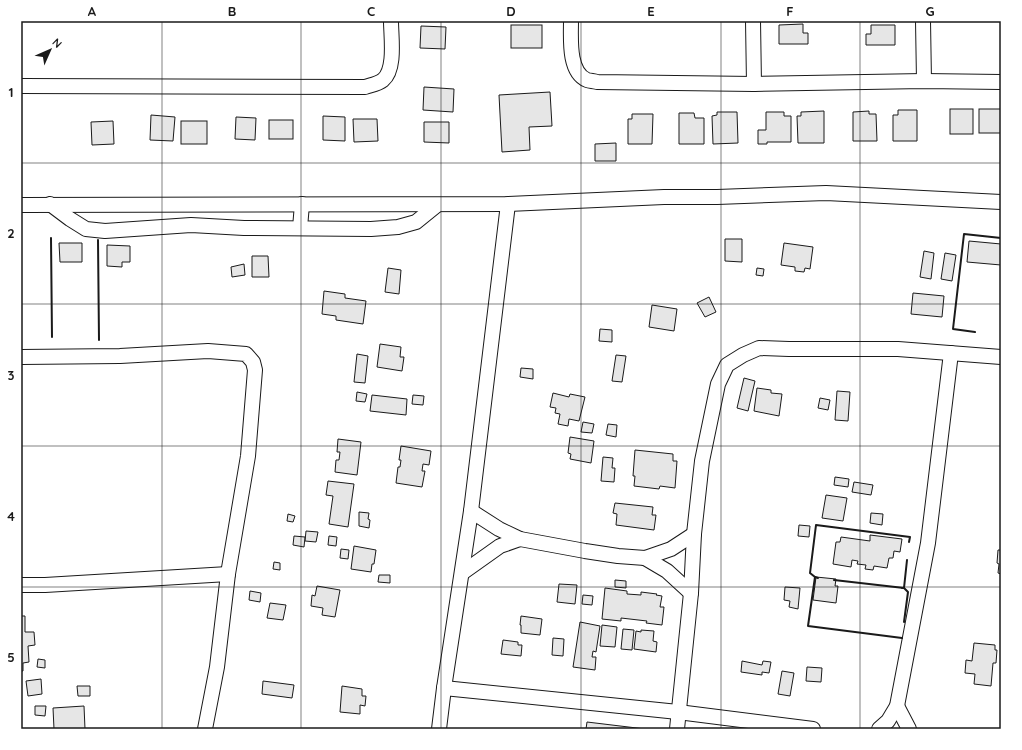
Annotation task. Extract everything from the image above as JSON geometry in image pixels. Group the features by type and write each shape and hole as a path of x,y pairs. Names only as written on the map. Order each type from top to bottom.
{"street":[{"path":"21,86 365,87 383,80 388,73 391,64 391,21"},
{"path":"571,21 571,51 574,64 579,74 587,80 597,82 754,84 924,81 1001,82"},
{"path":"753,21 754,84"},
{"path":"923,21 924,81"},
{"path":"21,205 508,204 826,193 1001,202"},
{"path":"50,204 70,220 86,229 105,231 191,225 244,228 371,229 398,227 416,222 437,205"},
{"path":"300,228 302,204"},
{"path":"440,729 444,688 462,573 508,204"},
{"path":"677,729 691,593 694,534 702,461 718,384 727,364 759,348 898,349 1001,357"},
{"path":"21,356 120,356 208,351 246,354 253,362 255,370 248,456 228,574 217,667 205,729"},
{"path":"879,729 888,721 896,706 928,543 951,353"},
{"path":"470,511 520,539 618,556 645,558 671,549 694,534"},
{"path":"462,573 500,546 520,539"},
{"path":"645,558 667,571 691,593"},
{"path":"21,585 45,585 228,574"},
{"path":"444,688 678,712 813,729"},
{"path":"896,706 909,729"}],"building":[{"path":"803,24 803,33 808,33 808,44 779,44 779,25"},
{"path":"511,25 542,25 542,48 511,48"},
{"path":"871,25 895,25 895,45 866,45 866,34 871,34"},
{"path":"421,26 446,27 445,49 420,48"},
{"path":"424,87 454,89 453,112 423,110"},
{"path":"550,92 552,126 529,127 530,150 502,152 499,95"},
{"path":"950,109 973,109 973,134 950,134"},
{"path":"979,109 1001,109 1001,133 979,133"},
{"path":"898,110 917,110 917,141 893,141 893,115 898,115"},
{"path":"824,111 824,143 798,143 797,116 801,116 801,112"},
{"path":"869,111 869,114 876,114 877,141 853,141 853,112"},
{"path":"717,112 737,112 738,143 713,144 712,116 717,115"},
{"path":"766,112 784,112 784,116 791,116 791,142 767,142 767,144 758,144 758,130 766,130"},
{"path":"679,113 694,113 695,118 704,118 704,144 679,144"},
{"path":"632,114 653,114 652,144 628,144 628,119 632,119"},
{"path":"151,115 175,117 173,141 150,140"},
{"path":"323,116 345,117 345,141 323,140"},
{"path":"236,117 256,118 255,140 235,139"},
{"path":"353,119 377,119 378,141 354,142"},
{"path":"269,120 293,120 293,139 269,139"},
{"path":"113,121 114,144 92,145 91,122"},
{"path":"181,121 207,121 207,144 181,144"},
{"path":"424,122 449,122 449,143 424,142"},
{"path":"616,143 616,161 595,161 595,144"},
{"path":"725,239 742,239 742,262 725,261"},
{"path":"969,241 1001,244 1001,265 967,262"},
{"path":"59,243 82,243 82,262 60,262"},
{"path":"784,243 813,247 810,269 805,268 804,272 795,271 795,267 781,265"},
{"path":"107,245 130,246 130,262 122,262 122,267 107,266"},
{"path":"924,251 934,253 931,279 920,277"},
{"path":"945,253 956,255 952,281 941,279"},
{"path":"252,256 268,256 269,277 252,277"},
{"path":"244,264 245,275 232,277 231,267"},
{"path":"388,268 401,270 399,294 385,292"},
{"path":"757,268 764,269 763,276 756,275"},
{"path":"324,291 345,294 345,298 366,301 363,324 336,320 336,316 322,314"},
{"path":"913,293 944,296 942,317 911,314"},
{"path":"709,297 716,312 705,317 697,303"},
{"path":"652,305 677,309 674,331 649,327"},
{"path":"600,329 612,330 612,342 599,341"},
{"path":"380,344 401,347 400,357 404,357 402,371 377,367"},
{"path":"357,354 368,356 365,383 354,382"},
{"path":"616,355 626,356 622,382 612,381"},
{"path":"521,368 533,369 533,379 520,377"},
{"path":"744,378 755,381 748,411 737,408"},
{"path":"757,388 771,390 771,393 782,394 779,416 754,411"},
{"path":"837,391 850,392 848,421 835,420"},
{"path":"357,392 367,394 365,402 356,401"},
{"path":"553,393 569,397 570,394 585,397 579,421 569,419 568,426 558,424 560,414 555,413 556,408 550,407"},
{"path":"372,395 407,399 406,415 370,411"},
{"path":"413,395 424,396 423,405 412,404"},
{"path":"820,398 830,400 828,410 818,408"},
{"path":"583,422 594,424 592,433 581,432"},
{"path":"608,424 617,425 616,437 606,435"},
{"path":"570,437 594,441 591,463 570,459 571,454 568,453"},
{"path":"338,439 361,442 357,475 335,472 336,460 339,460 340,452 337,452"},
{"path":"401,446 431,451 429,465 423,464 422,471 425,471 422,487 396,483 398,467 400,467 401,460 399,460"},
{"path":"635,450 673,454 673,461 677,461 675,488 660,486 659,489 634,486 635,476 633,476"},
{"path":"603,457 613,458 612,468 615,468 614,482 601,481"},
{"path":"835,477 849,479 848,487 834,485"},
{"path":"328,481 354,484 348,527 329,524 333,496 326,495"},
{"path":"854,482 873,485 871,495 852,492"},
{"path":"826,495 847,498 843,521 822,518"},
{"path":"615,503 653,507 652,515 656,515 654,530 616,525 617,514 613,513"},
{"path":"359,512 369,513 369,528 359,526"},
{"path":"871,513 883,514 882,525 870,523"},
{"path":"288,514 295,516 293,522 287,521"},
{"path":"799,525 810,526 809,537 798,536"},
{"path":"306,531 318,532 316,542 305,541"},
{"path":"870,535 902,539 900,552 894,551 893,558 889,558 887,568 874,566 873,570 865,569 866,565 857,564 858,561 852,560 851,567 833,564 836,542 840,542 841,537 870,541"},
{"path":"294,536 305,537 304,547 293,545"},
{"path":"329,536 337,537 336,546 328,545"},
{"path":"354,546 376,550 371,572 351,569"},
{"path":"341,549 349,550 348,559 340,558"},
{"path":"998,550 1001,550 1001,574 998,573"},
{"path":"274,562 280,563 280,570 273,569"},
{"path":"379,575 390,575 390,583 378,582"},
{"path":"816,577 836,579 835,586 838,586 836,603 813,600"},
{"path":"615,580 626,581 626,588 615,587"},
{"path":"559,584 577,585 575,604 557,602"},
{"path":"317,586 340,590 335,617 322,615 323,608 311,606 312,595 315,596"},
{"path":"785,587 800,588 798,609 789,607 790,601 784,600"},
{"path":"605,588 627,591 627,594 641,595 641,592 662,596 660,607 664,607 662,625 646,623 647,621 621,618 621,621 602,619"},
{"path":"250,591 261,593 260,602 249,600"},
{"path":"583,595 593,596 592,605 582,604"},
{"path":"270,603 286,605 283,620 267,618"},
{"path":"21,616 25,616 25,632 34,632 35,645 28,646 29,662 23,663 23,671 21,671"},
{"path":"521,616 542,619 540,635 521,633"},
{"path":"580,622 600,626 596,652 593,651 592,657 596,657 595,670 573,667"},
{"path":"602,625 617,627 615,647 600,646"},
{"path":"623,629 634,630 632,650 621,649"},
{"path":"641,630 654,631 653,641 657,642 656,652 634,649 636,631 641,632"},
{"path":"553,638 564,639 563,656 552,655"},
{"path":"503,640 518,642 518,645 522,645 521,656 501,654"},
{"path":"974,643 995,645 995,650 997,650 996,663 993,663 991,686 974,684 975,674 965,673 966,660 972,661"},
{"path":"38,659 45,660 45,668 37,667"},
{"path":"742,661 762,665 763,661 771,662 769,673 762,672 762,675 741,672"},
{"path":"807,667 822,668 821,682 806,681"},
{"path":"782,671 794,673 790,696 778,694"},
{"path":"41,679 42,694 28,696 26,681"},
{"path":"263,681 294,685 292,698 262,694"},
{"path":"77,686 90,686 90,696 78,696"},
{"path":"342,686 362,689 362,696 366,696 365,706 360,705 360,714 340,712"},
{"path":"35,706 46,706 45,716 35,715"},
{"path":"84,706 85,729 54,729 53,708"},
{"path":"587,722 645,729 586,729"}],"wall":[{"path":"975,332 953,329 964,234 1001,238"},
{"path":"51,238 52,337"},
{"path":"98,240 99,340"},
{"path":"818,578 810,573 816,525 910,537 909,542"},
{"path":"834,580 904,588 907,560"},
{"path":"815,577 808,626 902,638"},
{"path":"902,588 908,592 904,622"}]}
